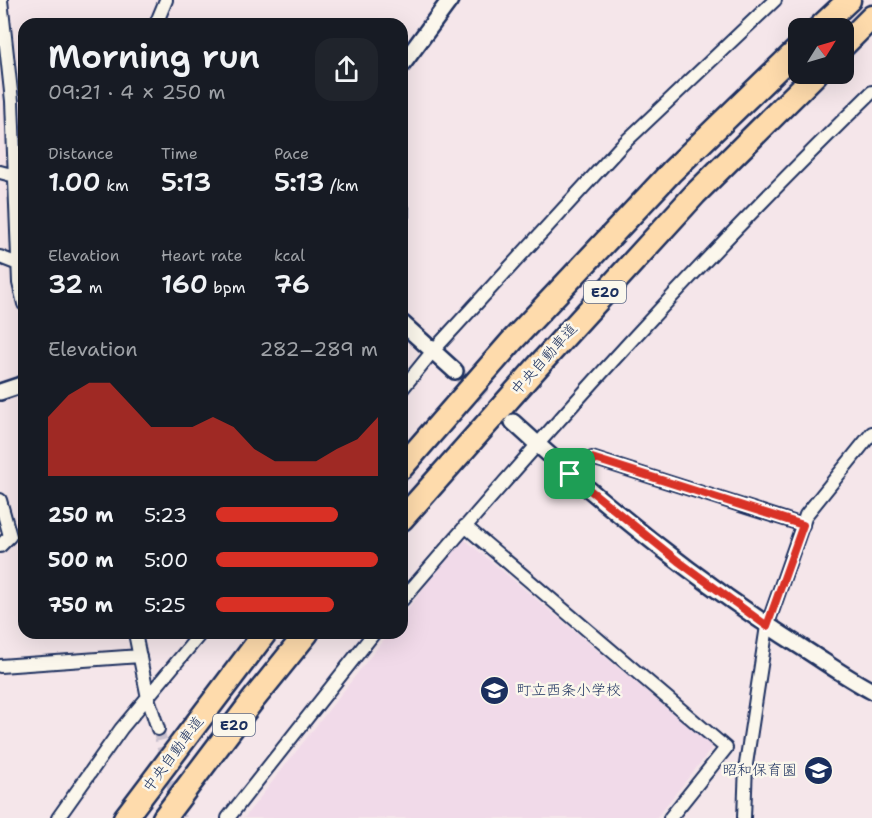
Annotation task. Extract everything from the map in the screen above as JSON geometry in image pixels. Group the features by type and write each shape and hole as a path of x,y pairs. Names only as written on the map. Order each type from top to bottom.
{"highway":[{"path":"830,18 849,0"},
{"path":"854,35 872,17"},
{"name":"E20","path":"408,459 512,341 672,171 788,59"},
{"name":"中央自動車道","path":"408,512 539,364 695,194 806,84"},
{"name":"中央自動車道","path":"125,818 260,639"},
{"name":"中央自動車道","path":"164,818 302,639"}],"street":[{"path":"158,18 166,0"},
{"path":"408,57 450,0"},
{"path":"408,382 432,352 622,145 775,0"},
{"path":"1,6 6,89 18,202"},
{"path":"408,593 536,444 617,355 759,205 872,92"},
{"path":"0,172 15,176"},
{"path":"0,257 18,264"},
{"path":"408,329 454,371"},
{"path":"0,392 18,386"},
{"path":"513,422 570,474 660,547 767,626 872,691"},
{"path":"744,818 746,764 767,626 807,515 872,433"},
{"path":"570,474 592,458 803,525"},
{"path":"0,500 10,536 0,546"},
{"path":"465,526 726,748 670,818"},
{"path":"136,639 148,698 158,729"},
{"path":"58,818 121,729 196,639"},
{"path":"228,818 369,639"},
{"path":"0,666 140,656"}],"shaded area":[{"name":"町立西条小学校","path":"463,538 713,747 656,818 244,818 384,639 408,639 408,608"}],"tunnel":[{"path":"455,371 506,416"},
{"path":"158,729 181,818"}],"place":[{"name":"町立西条小学校","path":"495,690"},
{"name":"昭和保育園","path":"818,770"}],"route":[{"path":"592,458 803,525 767,626 622,518 570,474 592,458"}]}
